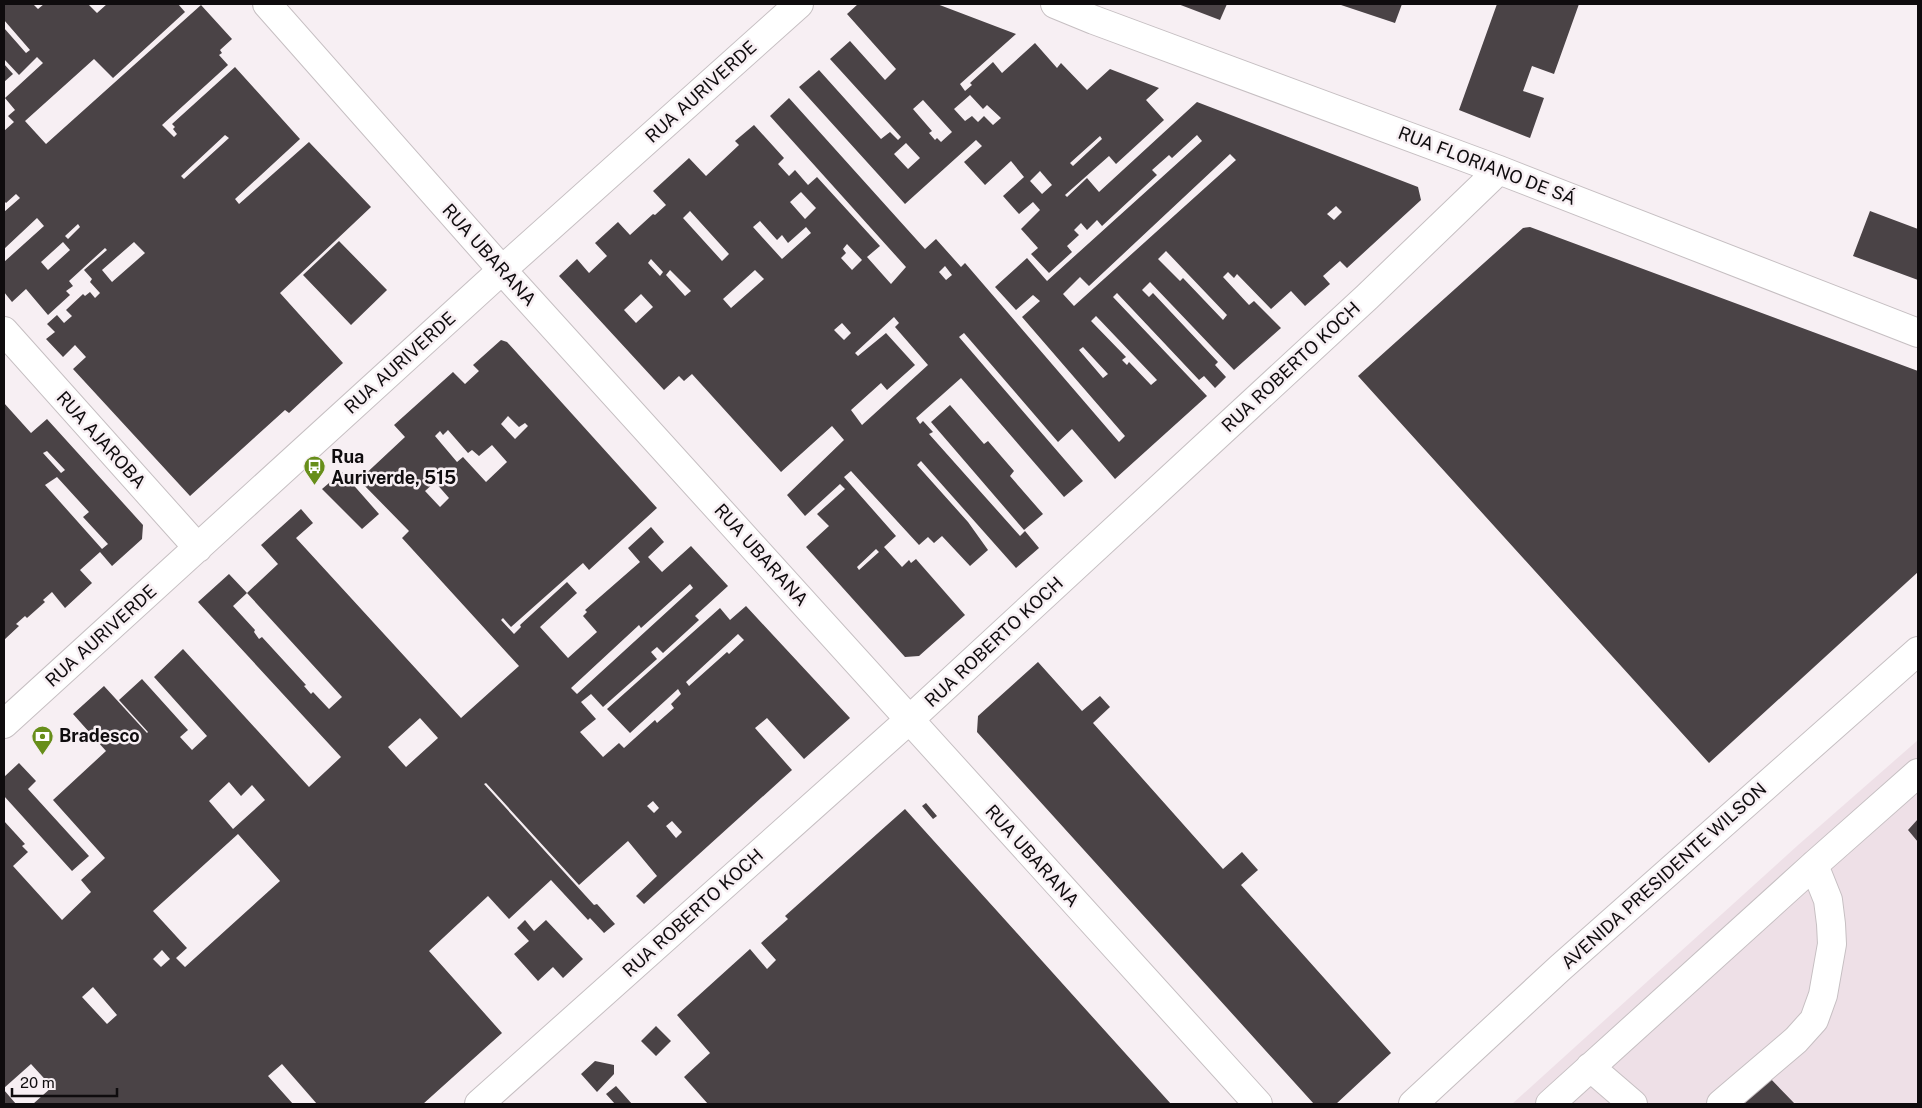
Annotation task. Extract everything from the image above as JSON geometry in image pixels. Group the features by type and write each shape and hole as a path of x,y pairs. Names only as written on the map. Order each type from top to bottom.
{"street":[{"name":"RUA UBARANA","path":"267,4 502,270 1258,1104"},
{"name":"RUA AURIVERDE","path":"4,724 502,270 799,4"},
{"name":"RUA FLORIANO DE SÁ","path":"1055,4 1499,170 1918,333"},
{"name":"RUA ROBERTO KOCH","path":"479,1104 909,720 1499,170"},
{"name":"RUA AJAROBA","path":"4,331 198,548"},
{"name":"AVENIDA PRESIDENTE WILSON","path":"1413,1104 1560,968 1918,651"},
{"path":"1550,1104 1918,773"},
{"path":"1721,1104 1796,1040 1814,1020 1823,995 1832,944 1828,900 1814,865"},
{"path":"1590,1067 1633,1104"}],"shaded area":[{"path":"1918,740 1918,1104 1512,1104 1797,846"}],"building":[{"path":"4,4 33,4 38,9 44,4 88,4 97,13 107,4 178,4 185,12 113,78 94,59 25,121 46,144 201,5 232,39 220,50 222,53 219,55 228,65 162,125 174,137 177,134 172,124 235,67 300,139 235,199 239,204 309,142 371,207 280,293 343,363 289,413 285,410 190,496 73,369 86,357 75,345 63,357 46,339 55,332 47,324 57,315 64,323 72,316 66,310 83,294 85,296 90,292 95,298 100,293 90,282 92,279 84,270 107,250 105,248 69,281 73,286 66,291 70,295 48,315 26,289 12,302 4,292 4,262 44,226 37,218 4,249 4,212 20,198 16,194 6,203 4,201 4,131 14,122 8,116 15,110 5,98 43,63 37,57 19,75 4,59 4,28 26,53 30,50 4,20","holes":["225,135 229,138 184,179 181,176","78,224 80,227 68,239 65,236","63,242 70,250 48,270 41,262","134,242 145,253 112,282 102,270"]},
{"path":"858,4 937,4 1016,34 960,84 965,91 972,85 970,83 993,62 1002,73 1035,43 1057,68 1061,63 1087,90 1110,69 1159,88 1146,100 1164,120 1116,164 1109,156 1065,195 1067,197 1087,178 1099,192 1197,102 1418,187 1421,200 1347,268 1340,261 1323,276 1330,284 1305,306 1291,291 1271,309 1237,274 1234,278 1228,272 1223,277 1249,305 1254,301 1281,328 1234,370 1150,282 1142,290 1149,297 1153,293 1218,362 1215,365 1226,377 1215,388 1204,376 1199,380 1117,293 1113,297 1207,396 1115,479 1072,429 1058,442 964,333 959,337 1083,481 1064,497 961,378 916,418 920,424 923,421 933,432 929,434 1020,536 1025,531 1039,548 1016,568 921,461 917,465 968,522 988,550 970,566 942,536 934,543 928,537 919,545 851,471 844,477 896,536 884,547 902,567 909,560 911,563 916,559 965,615 919,656 905,657 806,547 829,526 817,514 845,489 840,484 805,516 787,495 844,440 832,426 781,472 692,374 684,381 679,376 664,390 559,276 577,259 589,273 607,256 595,243 618,222 630,235 653,214 655,215 666,205 653,191 689,158 706,176 739,145 735,141 754,125 784,158 778,164 789,176 795,170 808,185 817,177 880,246 867,257 891,284 906,267 770,116 789,98 925,249 936,239 961,267 965,263 1119,442 1125,436 1022,317 1040,301 1033,295 1016,310 995,287 1027,258 1047,281 1202,141 1197,135 1172,158 1169,155 1152,170 1157,175 1102,226 1097,220 1087,230 1081,223 1074,230 1079,235 1067,246 1072,252 1049,273 1031,254 1038,248 1021,229 1040,210 1033,202 1019,214 1003,196 1024,177 1011,161 985,185 964,162 982,146 976,140 905,204 799,87 819,70 881,139 890,132 898,140 901,137 830,59 850,41 885,80 896,69 847,14","holes":["970,95 983,109 987,105 1001,118 993,125 984,116 978,122 972,116 965,121 954,109","923,100 952,132 941,142 937,138 935,140 929,133 932,131 913,109","1100,136 1102,139 1073,166 1070,163","906,143 920,158 908,169 894,154","1230,154 1236,160 1074,306 1063,294 1080,277 1089,286","1040,171 1052,185 1042,194 1030,181","801,192 816,208 805,219 790,202","1336,206 1342,212 1334,220 1327,214","690,211 729,254 722,261 683,218","760,221 777,240 782,235 788,243 806,227 811,233 782,259 753,227","847,244 862,260 852,270 841,258 846,253 843,249","1166,251 1227,315 1223,320 1183,278 1180,281 1158,259","651,259 663,272 660,276 648,263","945,266 952,275 946,280 939,272","670,270 691,291 685,296 666,275","755,270 764,279 731,308 723,299","641,294 653,307 636,323 624,310","1096,316 1157,380 1151,385 1129,362 1127,365 1122,360 1126,357 1091,321","894,317 899,323 895,327 928,365 862,425 851,410 881,383 887,390 915,365 886,333 858,356 855,353","842,323 851,333 844,340 834,330","1083,347 1108,374 1103,378 1079,350","876,549 879,552 859,570 857,567"]},
{"path":"1178,4 1227,4 1220,20"},
{"path":"1338,4 1402,4 1395,23"},
{"path":"1497,4 1579,4 1554,74 1532,66 1523,91 1544,98 1530,138 1459,110"},
{"path":"4,64 13,74 4,82"},
{"path":"1870,211 1918,229 1918,280 1853,256"},
{"path":"1530,227 1918,371 1918,572 1709,763 1358,376 1523,228"},
{"path":"339,241 387,290 351,325 303,275"},
{"path":"501,340 507,342 657,508 589,570 583,563 511,627 503,618 501,620 514,634 521,627 520,625 567,582 577,593 540,627 568,658 597,632 583,616 587,612 585,610 640,562 628,548 651,527 664,542 648,557 662,572 691,546 728,586 695,616 699,620 663,653 657,647 651,652 657,659 603,707 591,694 581,702 596,719 580,732 603,757 619,743 624,748 655,720 657,723 674,708 671,704 681,694 678,689 630,733 607,709 720,608 730,620 746,606 850,718 804,759 767,718 755,728 792,770 644,904 636,896 657,876 628,841 579,885 486,783 484,784 594,905 597,904 615,924 604,933 590,918 588,920 551,880 509,919 488,896 429,951 502,1033 423,1104 317,1104 282,1064 268,1076 293,1104 33,1104 52,1087 31,1064 4,1088 4,821 25,844 22,846 28,852 13,866 62,920 91,892 81,880 105,858 53,800 106,751 73,714 104,686 147,733 119,700 142,679 188,730 180,737 192,750 207,736 154,677 183,649 309,787 341,757 198,602 229,574 247,593 278,564 261,545 301,509 313,523 296,538 461,718 519,666 402,538 409,531 359,480 405,437 394,425 453,372 465,384 479,371 473,365","holes":["508,416 519,427 525,423 528,426 515,439 501,424","448,430 468,453 472,450 479,456 492,445 507,462 486,482 463,457 457,462 435,436 440,431 443,435","435,482 449,498 440,507 425,491","690,584 693,588 577,694 571,688 639,625 641,628","247,593 342,697 329,709 313,692 311,694 304,686 306,685 262,637 259,639 254,632 255,630 233,606","738,634 744,640 729,654 727,652 689,686 686,682","420,718 438,738 406,767 388,747","229,782 241,796 252,785 265,800 233,829 209,801","653,801 659,808 654,813 647,806","672,821 682,832 676,838 666,826","238,834 280,881 185,967 176,958 187,948 153,911","162,950 170,959 161,967 153,959","93,987 117,1015 107,1024 82,997"]},
{"path":"4,403 31,433 47,419 143,525 142,539 112,566 100,552 80,570 92,583 65,608 52,592 43,600 45,602 27,618 25,616 16,624 19,626 4,640","holes":["47,451 65,470 61,473 43,453","57,477 89,512 83,517 108,544 102,549 45,485"]},
{"path":"950,405 984,444 988,441 1014,471 1010,476 1043,514 1024,530 931,422"},
{"path":"342,472 379,514 362,529 322,489"},
{"path":"1038,662 1082,711 1100,696 1110,707 1093,723 1223,869 1242,852 1258,870 1241,885 1391,1053 1336,1104 1314,1104 977,732 978,716"},
{"path":"19,763 36,781 28,789 89,856 72,871 4,796 4,777"},
{"path":"926,803 937,816 933,819 922,806"},
{"path":"905,809 1171,1104 708,1104 684,1077 710,1053 677,1015 750,949 767,969 776,960 761,943 788,919 785,916"},
{"path":"1918,819 1918,842 1908,830"},
{"path":"525,920 534,931 546,920 583,959 563,978 553,967 538,981 514,954 529,941 517,928"},
{"path":"656,1026 671,1041 656,1056 641,1041"},
{"path":"595,1061 614,1065 614,1074 597,1092 581,1074"},
{"path":"1767,1075 1795,1104 1738,1104"},
{"path":"616,1086 632,1104 615,1104 606,1094"},
{"path":"4,1090 16,1104 4,1104"}],"place":[{"name":"Rua Auriverde, 515","path":"315,486"},
{"name":"Bradesco","path":"43,755"}]}
